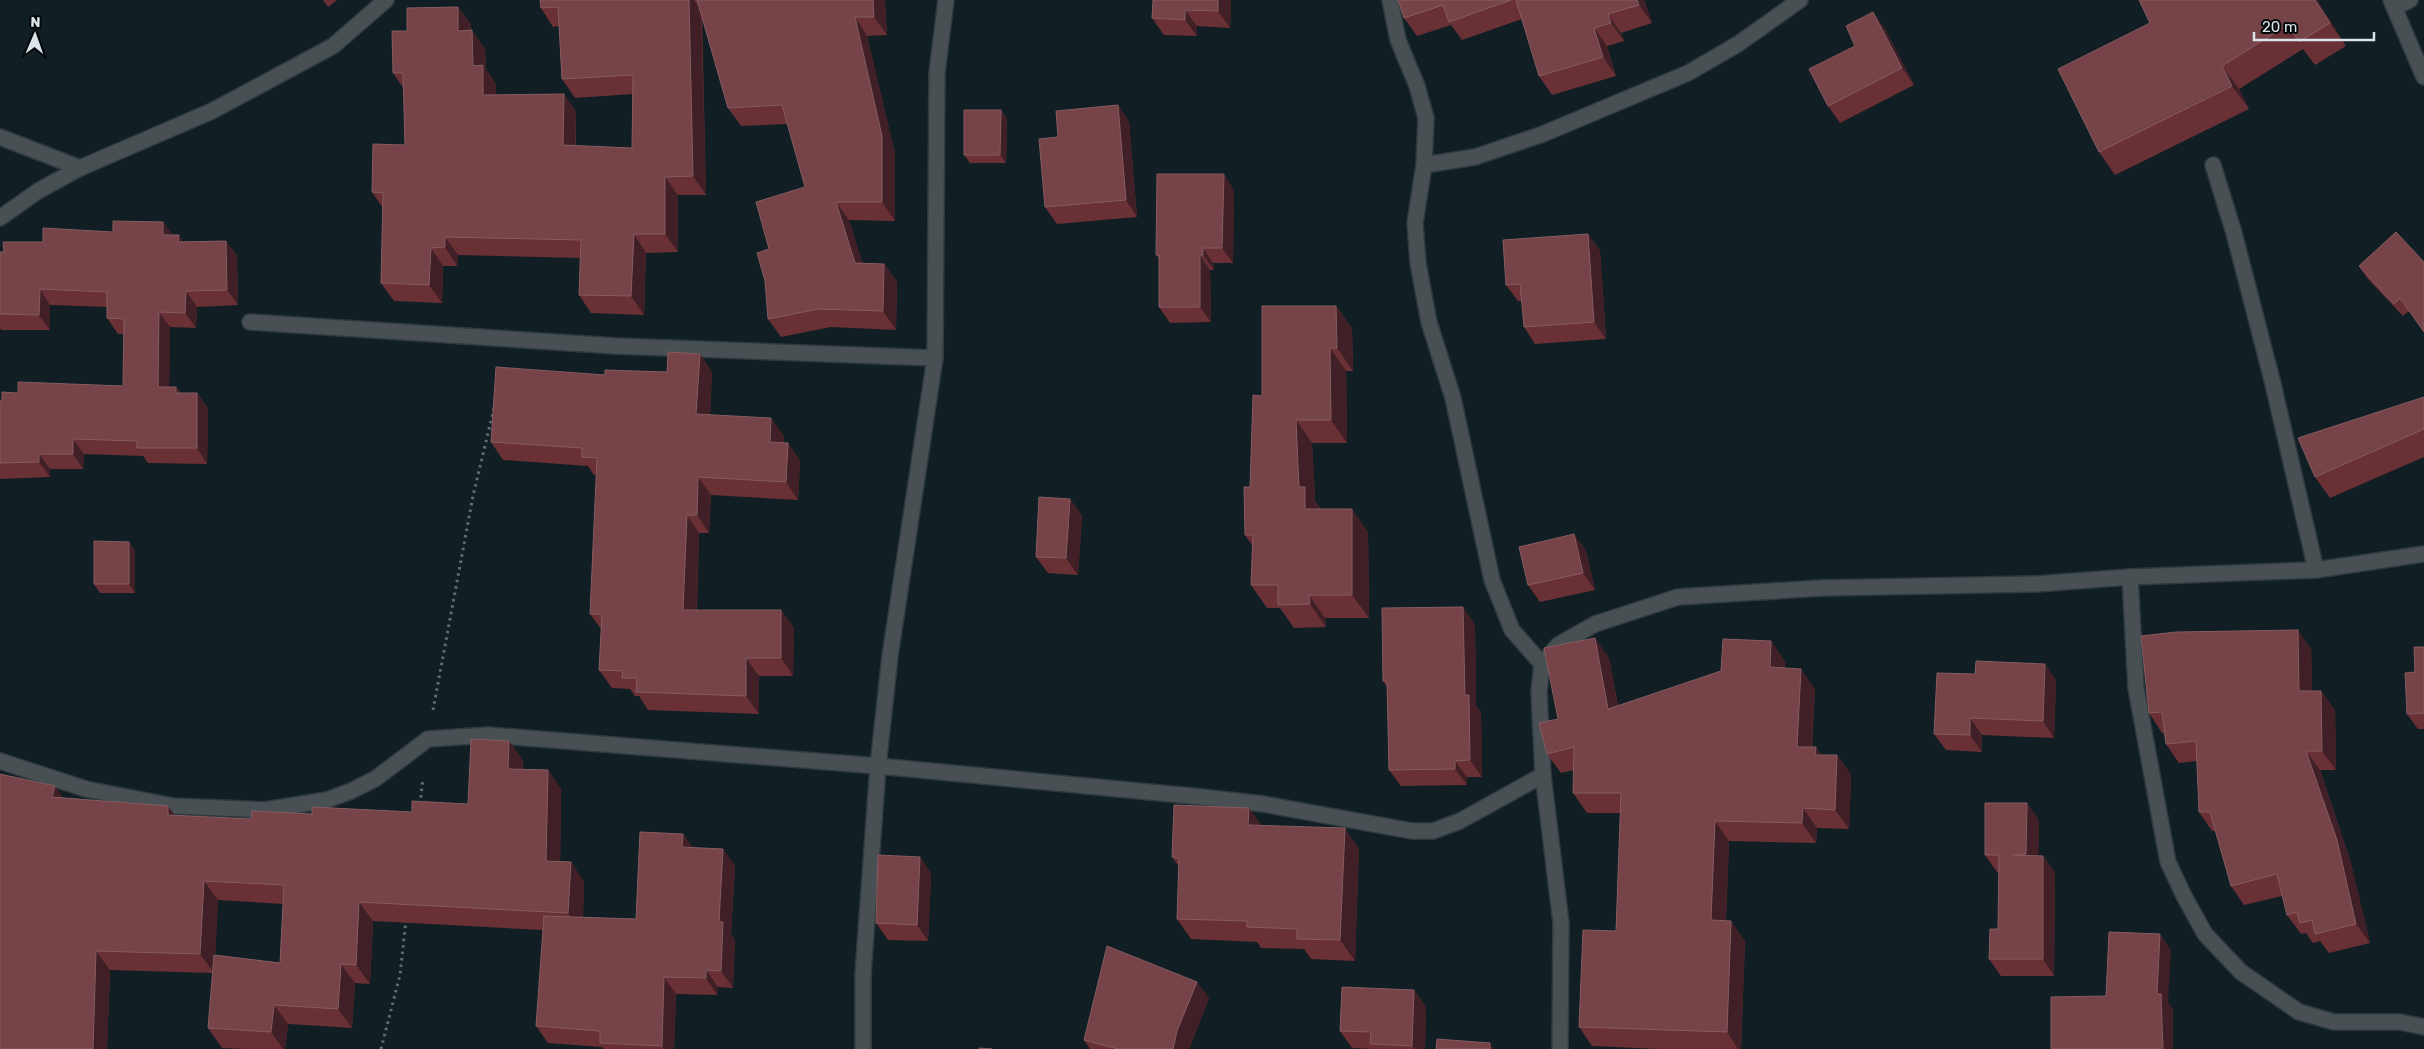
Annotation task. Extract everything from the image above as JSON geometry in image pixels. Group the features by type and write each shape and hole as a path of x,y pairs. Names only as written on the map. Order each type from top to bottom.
{"street":[{"path":"0,218 38,191 80,168 212,111 333,46 386,0"},
{"path":"863,1049 863,974 878,766 890,656 936,358 937,73 946,0"},
{"path":"1390,0 1398,40 1418,86 1426,118 1424,165 1415,224 1418,263 1429,322 1453,398 1492,580 1512,630 1542,664"},
{"path":"1424,165 1475,157 1543,134 1688,74 1738,44 1800,0"},
{"path":"2410,0 2393,4 2424,76"},
{"path":"0,137 80,168"},
{"path":"2213,165 2234,233 2273,384 2316,570"},
{"path":"250,322 616,346 936,358"},
{"path":"1560,1049 1561,923 1543,775 1539,692 1542,664 1558,645 1595,624 1678,598 1822,588 2036,584 2130,577 2316,570 2424,554"},
{"path":"2130,577 2136,688 2166,853 2184,896 2205,934 2241,972 2299,1012 2334,1022 2400,1022 2424,1027"},
{"path":"0,761 86,789 173,806 265,810 327,800 351,791 375,779 428,739 488,735 878,766 1211,798 1263,804 1412,831 1433,831 1460,821 1543,775"}],"path":[{"path":"418,813 428,739 473,496 495,403"},
{"path":"381,1049 400,976 406,917"}],"building":[{"path":"540,0 689,0 693,176 665,177 665,234 634,234 631,296 579,295 581,240 445,237 445,247 431,248 429,285 381,283 383,193 372,192 373,144 405,145 403,73 393,73 392,31 407,31 407,8 458,7 458,31 472,30 473,66 483,65 483,95 564,94 563,145 632,148 633,75 562,79 558,7 541,8"},
{"path":"697,0 873,0 874,17 855,17 882,136 882,202 836,202 855,263 884,264 883,311 818,309 768,319 765,281 757,253 769,249 756,202 805,187 782,105 728,108"},
{"path":"1153,0 1218,0 1218,11 1185,10 1185,20 1152,18"},
{"path":"1398,0 1511,0 1449,22 1443,5 1404,18"},
{"path":"1516,0 1637,0 1639,5 1608,14 1611,23 1594,28 1603,57 1539,76"},
{"path":"2139,0 2315,0 2330,23 2299,42 2288,25 2222,66 2232,86 2099,152 2058,69 2150,23"},
{"path":"1873,12 1902,68 1828,106 1809,69 1855,46 1846,26"},
{"path":"1118,105 1126,200 1045,207 1039,139 1058,137 1056,111"},
{"path":"964,110 1001,110 1000,155 964,155"},
{"path":"1157,174 1224,174 1222,248 1203,248 1203,255 1200,255 1200,307 1159,307 1159,255 1156,255"},
{"path":"113,221 163,222 163,235 179,235 178,242 226,241 227,290 186,291 185,313 159,312 158,387 176,387 176,393 197,393 197,448 137,448 137,441 73,439 73,454 39,454 39,462 0,463 0,401 2,401 2,392 18,393 18,382 123,386 124,319 107,318 107,292 40,289 39,315 0,314 0,252 4,252 3,242 43,242 43,228 113,232"},
{"path":"2396,232 2424,262 2424,332 2400,298 2394,304 2359,266"},
{"path":"1588,234 1594,322 1524,327 1520,284 1506,285 1503,240"},
{"path":"1262,306 1336,306 1337,348 1330,348 1331,420 1296,420 1299,487 1305,487 1305,509 1352,509 1352,595 1309,595 1310,604 1278,605 1278,585 1251,585 1253,535 1245,535 1244,487 1250,487 1253,395 1262,396"},
{"path":"668,352 700,354 696,414 771,418 770,442 788,443 786,482 698,477 697,515 687,515 683,610 781,610 781,658 746,658 746,696 636,692 637,678 622,678 623,671 599,670 602,614 590,614 597,458 582,457 582,448 491,442 496,367 605,375 605,370 667,372"},
{"path":"2424,397 2424,429 2315,477 2298,438"},
{"path":"1039,497 1070,499 1066,558 1036,557"},
{"path":"1574,534 1583,573 1528,585 1519,547"},
{"path":"94,541 129,542 129,584 94,584"},
{"path":"1463,607 1465,695 1469,695 1470,760 1455,761 1455,769 1389,770 1387,681 1383,681 1382,608"},
{"path":"2298,630 2299,691 2321,691 2322,751 2306,751 2337,840 2356,924 2315,934 2312,920 2300,923 2297,912 2287,915 2277,874 2231,886 2210,812 2199,812 2196,741 2166,744 2162,712 2149,713 2141,636 2176,632"},
{"path":"1595,638 1608,709 1721,671 1723,639 1771,641 1770,667 1801,669 1797,747 1816,747 1815,755 1837,755 1835,810 1803,808 1802,823 1715,821 1711,920 1731,921 1727,1032 1579,1027 1583,930 1616,931 1621,793 1573,793 1574,747 1547,754 1539,723 1558,719 1544,648"},
{"path":"2414,647 2424,647 2424,713 2407,714 2405,673 2415,672"},
{"path":"1976,661 2045,664 2043,721 1970,718 1970,735 1934,734 1937,673 1975,674"},
{"path":"471,739 509,741 508,769 548,770 546,861 571,862 568,913 359,902 356,965 341,964 338,1009 274,1005 271,1032 208,1028 214,955 280,963 284,885 204,881 200,954 96,951 93,1049 0,1049 0,774 55,786 52,797 168,806 168,815 251,819 252,811 312,814 312,807 412,812 412,801 468,804"},
{"path":"1985,803 2027,803 2026,854 2013,855 2043,856 2043,959 1989,959 1990,929 1998,929 1999,855 1985,855"},
{"path":"1174,805 1249,808 1248,825 1345,828 1340,940 1297,939 1297,929 1247,927 1247,921 1177,919 1179,858 1172,857"},
{"path":"640,832 683,834 682,847 723,849 719,922 723,922 721,971 706,970 706,978 664,977 662,1046 600,1043 600,1031 536,1026 544,916 636,919"},
{"path":"878,855 920,857 917,925 876,923"},
{"path":"2109,932 2160,934 2157,994 2161,994 2163,1049 2051,1049 2051,997 2106,996"},
{"path":"1107,946 1197,982 1177,1031 1173,1049 1118,1049 1084,1040"},
{"path":"1342,987 1414,990 1412,1046 1370,1044 1371,1032 1340,1031"},
{"path":"1437,1039 1490,1043 1490,1049 1436,1049"}]}
